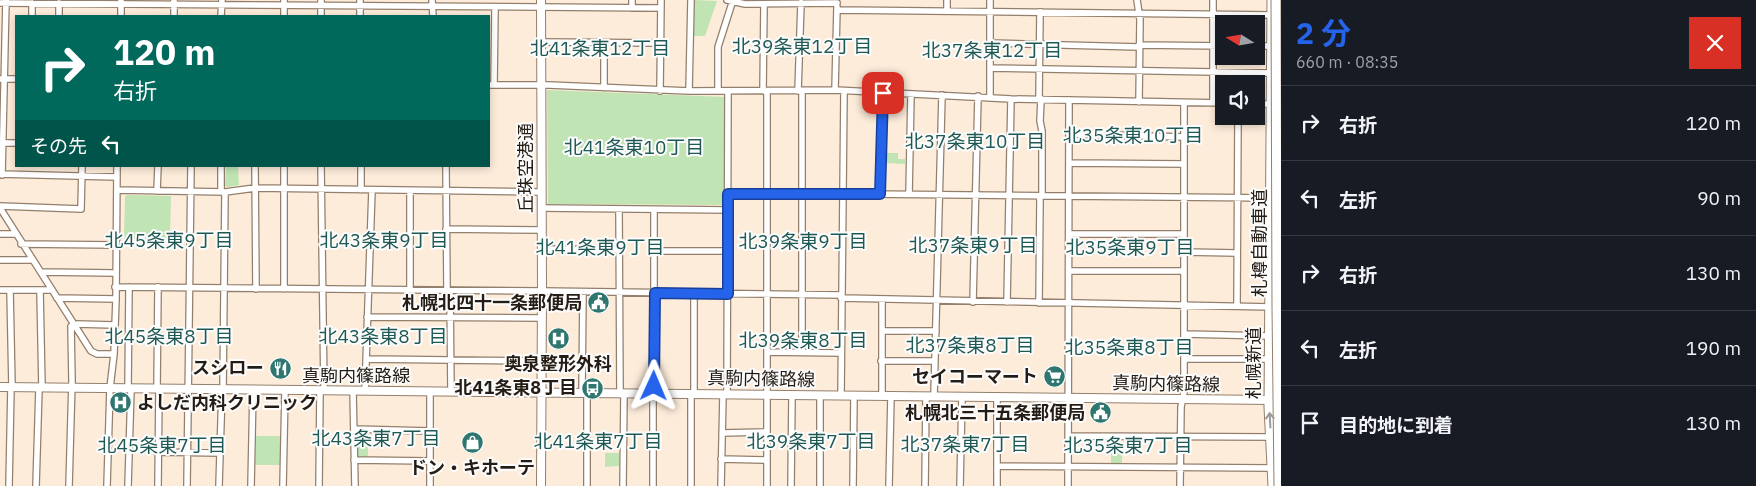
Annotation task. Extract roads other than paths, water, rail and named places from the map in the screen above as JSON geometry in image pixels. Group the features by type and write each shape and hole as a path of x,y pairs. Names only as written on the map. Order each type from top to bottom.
{"highway":[{"name":"札幌新道","path":"1272,0 1276,15 1271,46 1270,400 1273,486"},
{"name":"札樽自動車道","path":"1276,0 1279,486"}],"main road":[{"name":"丘珠空港通","path":"541,4 541,486"},
{"name":"真駒内篠路線","path":"0,387 1281,400"}],"street":[{"path":"470,0 470,7"},
{"path":"632,0 632,8"},
{"path":"660,91 662,0"},
{"path":"689,92 691,0"},
{"path":"718,91 718,46 731,0 745,4 799,2 947,11 1276,15"},
{"path":"947,0 947,11"},
{"path":"990,0 990,97"},
{"path":"1138,0 1139,102"},
{"path":"494,8 491,46 491,85 541,85 689,92 836,90 1011,99 1213,103 1213,0"},
{"path":"117,177 1,174 4,2 432,3 494,8 541,4 661,8"},
{"path":"121,2 121,15"},
{"path":"174,2 174,15"},
{"path":"222,2 222,15"},
{"path":"284,2 284,15"},
{"path":"766,486 767,193 765,91 767,2"},
{"path":"799,2 803,194 802,352"},
{"path":"32,3 32,15"},
{"path":"59,3 59,15"},
{"path":"836,90 837,4"},
{"path":"1039,303 1042,131 1040,121 1040,12"},
{"path":"540,42 661,43"},
{"path":"604,43 604,88"},
{"path":"991,44 1213,46"},
{"path":"1265,46 1271,46"},
{"path":"990,68 1271,73"},
{"path":"720,486 728,294 728,91"},
{"path":"841,395 844,91"},
{"path":"880,194 883,93"},
{"path":"909,194 911,94"},
{"path":"925,486 930,396 935,361 942,95"},
{"path":"973,302 978,96"},
{"path":"1006,302 1011,99"},
{"path":"1068,100 1068,486"},
{"path":"1180,486 1180,437 1184,359 1184,103"},
{"path":"1265,104 1271,104"},
{"path":"1237,305 1238,125"},
{"path":"1068,134 1184,137"},
{"path":"3,143 15,143"},
{"path":"1069,163 1184,164"},
{"path":"0,207 81,209 82,167"},
{"path":"107,486 110,388 114,354 116,299 117,167"},
{"path":"157,190 158,167"},
{"path":"187,486 187,389 190,382 191,167"},
{"path":"220,486 224,288 221,167"},
{"path":"255,167 256,288"},
{"path":"284,167 284,289"},
{"path":"319,486 323,288 321,167"},
{"path":"361,167 362,190"},
{"path":"446,167 451,392"},
{"path":"117,190 223,192 255,188 542,192"},
{"path":"365,391 372,190"},
{"path":"410,191 410,290"},
{"path":"728,194 842,193 1281,199"},
{"path":"0,207 15,234 91,351 97,354 114,354"},
{"path":"542,208 728,210"},
{"path":"619,210 623,486"},
{"path":"653,486 654,210"},
{"path":"446,229 542,230"},
{"path":"0,234 15,234"},
{"path":"1069,234 1184,234"},
{"path":"22,244 116,245"},
{"path":"542,249 619,250"},
{"path":"655,251 728,251"},
{"path":"1184,252 1237,253"},
{"path":"0,260 33,260"},
{"path":"1069,271 1184,271"},
{"path":"41,272 115,274"},
{"path":"115,287 802,295 973,302 1237,305 1281,308"},
{"path":"128,486 130,389 129,287"},
{"path":"158,288 158,486"},
{"path":"0,290 52,290"},
{"path":"9,486 10,290"},
{"path":"36,486 40,388 40,290"},
{"path":"583,292 587,486"},
{"path":"691,486 694,294"},
{"path":"57,298 116,299"},
{"path":"882,299 881,361 887,396 889,486"},
{"path":"367,317 542,318"},
{"path":"73,324 114,325"},
{"path":"69,486 72,388 71,326 73,324"},
{"path":"882,331 936,331"},
{"path":"1184,334 1270,336"},
{"path":"766,352 841,353"},
{"path":"367,359 541,361"},
{"path":"1184,359 1270,359"},
{"path":"881,361 935,361"},
{"path":"251,486 253,390"},
{"path":"284,486 286,391"},
{"path":"353,392 355,486"},
{"path":"430,392 430,486"},
{"path":"792,396 792,486"},
{"path":"820,396 820,486"},
{"path":"853,486 854,396"},
{"path":"960,486 962,397"},
{"path":"996,486 997,397"},
{"path":"354,429 430,431"},
{"path":"722,433 766,432"},
{"path":"1069,436 1271,437"},
{"path":"157,452 220,453"},
{"path":"721,459 766,460"},
{"path":"354,460 430,461"},
{"path":"997,466 1272,468"}],"place":[{"name":"札幌北四十一条郵便局","path":"598,303"},
{"name":"奥泉整形外科","path":"558,339"},
{"name":"スシロー","path":"280,368"},
{"name":"セイコーマート","path":"1054,377"},
{"name":"北41条東8丁目","path":"593,388"},
{"name":"よしだ内科クリニック","path":"121,403"},
{"name":"札幌北三十五条郵便局","path":"1101,413"},
{"name":"ドン・キホーテ","path":"472,443"}],"district":[{"name":"北39条東12丁目","path":"802,46"},
{"name":"北41条東12丁目","path":"600,48"},
{"name":"北37条東12丁目","path":"992,50"},
{"name":"北35条東10丁目","path":"1133,135"},
{"name":"北37条東10丁目","path":"975,141"},
{"name":"北41条東10丁目","path":"634,147"},
{"name":"北45条東9丁目","path":"169,240"},
{"name":"北43条東9丁目","path":"384,240"},
{"name":"北39条東9丁目","path":"803,241"},
{"name":"北37条東9丁目","path":"973,245"},
{"name":"北41条東9丁目","path":"600,247"},
{"name":"北35条東9丁目","path":"1130,247"},
{"name":"北45条東8丁目","path":"169,336"},
{"name":"北43条東8丁目","path":"383,336"},
{"name":"北39条東8丁目","path":"803,340"},
{"name":"北37条東8丁目","path":"970,345"},
{"name":"北35条東8丁目","path":"1129,347"},
{"name":"北43条東7丁目","path":"376,438"},
{"name":"北41条東7丁目","path":"598,441"},
{"name":"北39条東7丁目","path":"811,441"},
{"name":"北37条東7丁目","path":"965,444"},
{"name":"北45条東7丁目","path":"162,445"},
{"name":"北35条東7丁目","path":"1128,445"}]}
